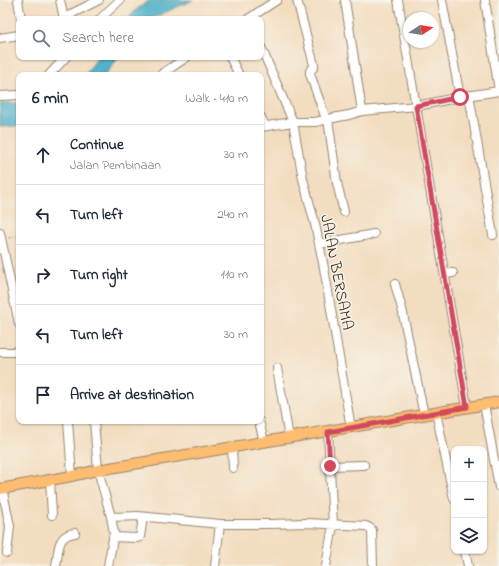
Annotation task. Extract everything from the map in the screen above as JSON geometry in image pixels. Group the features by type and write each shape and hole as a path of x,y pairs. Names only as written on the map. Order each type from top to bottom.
{"main road":[{"path":"1,489 98,470 499,402"}],"street":[{"path":"18,0 21,16"},
{"path":"60,0 63,16"},
{"path":"68,16 89,2 99,0"},
{"path":"103,16 120,0"},
{"path":"253,16 277,0"},
{"path":"297,0 314,65 310,71 310,74 327,119 344,212"},
{"path":"345,0 362,111"},
{"path":"398,0 416,106 449,274 467,407"},
{"path":"442,0 460,97"},
{"path":"264,126 293,122 315,122 362,111 416,106 469,95 499,91 485,0"},
{"path":"0,38 16,35"},
{"name":"JALAN BERSAMA","path":"264,54 293,122 302,178 319,244 351,428"},
{"path":"52,72 63,60"},
{"path":"172,72 184,60"},
{"path":"232,60 238,72"},
{"path":"0,96 16,95"},
{"path":"469,95 493,235"},
{"path":"0,233 16,310"},
{"path":"319,244 374,234"},
{"path":"395,284 402,309 424,415"},
{"path":"0,352 16,352"},
{"path":"277,368 289,438"},
{"path":"484,404 499,487"},
{"path":"436,412 451,484"},
{"path":"68,424 72,476"},
{"path":"94,424 98,470 114,533 108,566"},
{"path":"261,424 264,442"},
{"path":"326,566 333,524 328,432"},
{"path":"232,448 233,468"},
{"path":"330,466 364,465"},
{"path":"50,480 52,515"},
{"path":"1,489 10,526 7,553"},
{"path":"111,517 144,517 220,524 333,524 366,526 372,530 373,566"},
{"path":"113,537 140,537 144,517"},
{"path":"215,566 220,524"},
{"path":"56,566 61,540 66,535 75,533"},
{"path":"466,554 468,566"}],"water":[{"path":"150,0 193,0 157,16 131,16 136,10"},
{"path":"96,60 117,60 107,72 87,72"},
{"path":"0,103 16,103 16,126 0,127"}],"route":[{"path":"330,466 328,432 467,407 416,106 460,97"}]}
